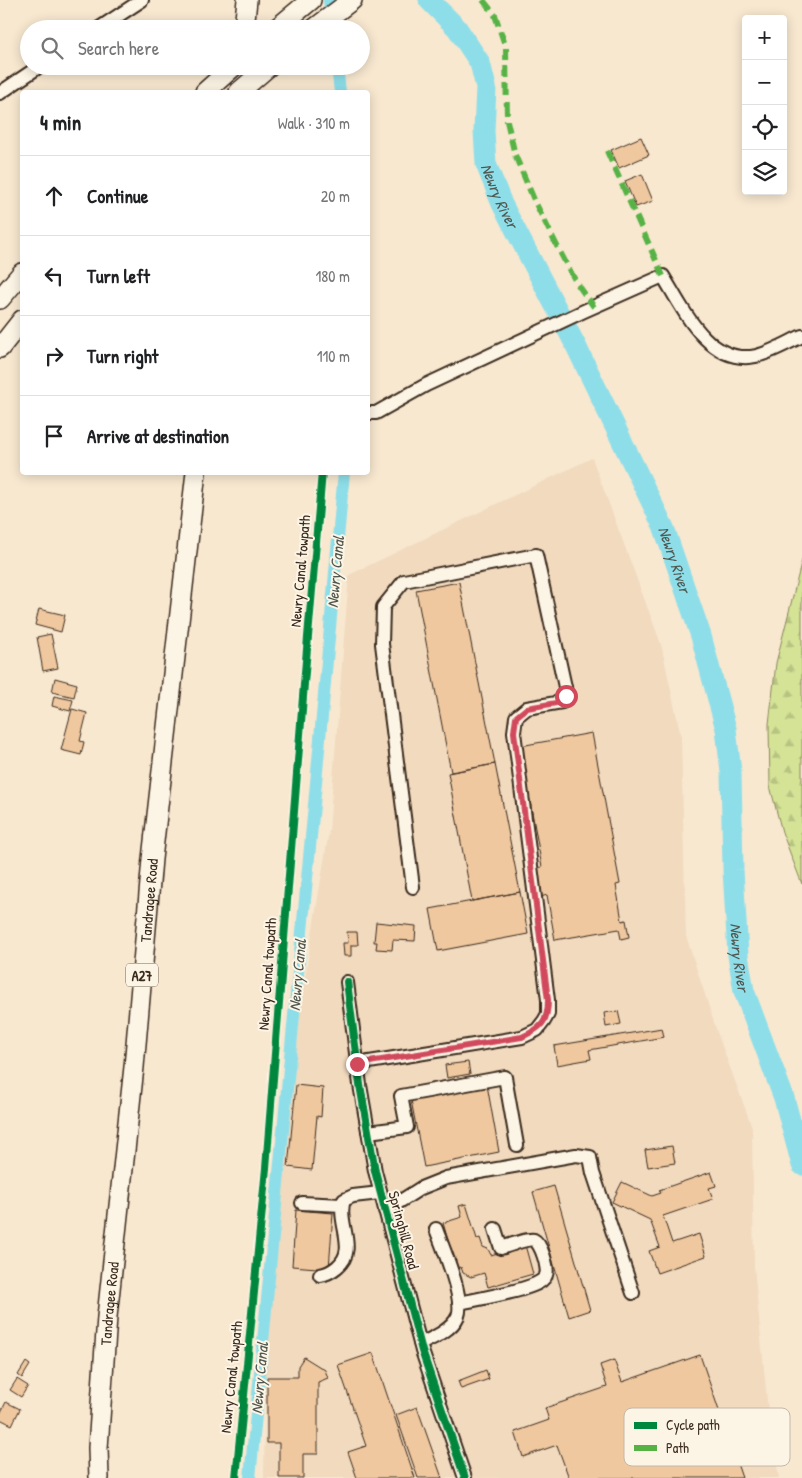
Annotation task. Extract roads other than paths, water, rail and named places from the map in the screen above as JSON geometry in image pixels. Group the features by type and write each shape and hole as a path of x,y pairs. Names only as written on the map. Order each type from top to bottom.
{"highway":[{"path":"245,20 247,0"},
{"path":"287,20 311,0"},
{"path":"326,20 352,0"},
{"path":"207,90 224,75"},
{"path":"238,90 239,75"},
{"path":"240,90 258,75"},
{"path":"0,299 20,275"},
{"path":"0,348 20,323"},
{"name":"Tandragee Road","path":"99,1478 99,1439 107,1317 134,1067 152,859 196,475"}],"street":[{"path":"112,20 142,0"},
{"path":"0,93 27,75"},
{"path":"370,413 376,413 426,385 663,276 700,333 728,355 742,357 757,356 802,336"},
{"path":"357,1064 522,1037 537,1030 548,1014 541,939 514,732 516,717 527,708 562,702 566,696 536,555 404,582 383,607 382,644 413,886"},
{"name":"Springhill Road","path":"347,982 357,1064 380,1192 420,1344 466,1478"},
{"path":"368,1132 407,1127 402,1096 505,1077 517,1145"},
{"path":"385,1211 421,1188 446,1178 576,1155 590,1157 593,1173 633,1293"},
{"path":"320,1275 328,1274 342,1263 348,1252 341,1208 344,1200 353,1196 380,1192"},
{"path":"302,1203 342,1205"},
{"path":"420,1344 452,1325 458,1316 459,1303 457,1291 436,1229"},
{"path":"459,1303 529,1286 542,1281 546,1276 547,1268 537,1242 530,1240 501,1248 495,1229"}],"waterway":[{"name":"Newry Canal","path":"329,0 331,20"},
{"name":"Newry River","path":"429,0 457,28 480,63 486,87 484,131 486,164 502,204 575,344 664,528 701,636 726,729 731,772 733,870 738,955 744,991 784,1098 802,1165"},
{"name":"Newry Canal","path":"338,75 340,90"},
{"name":"Newry Canal","path":"250,1478 344,475"}]}
